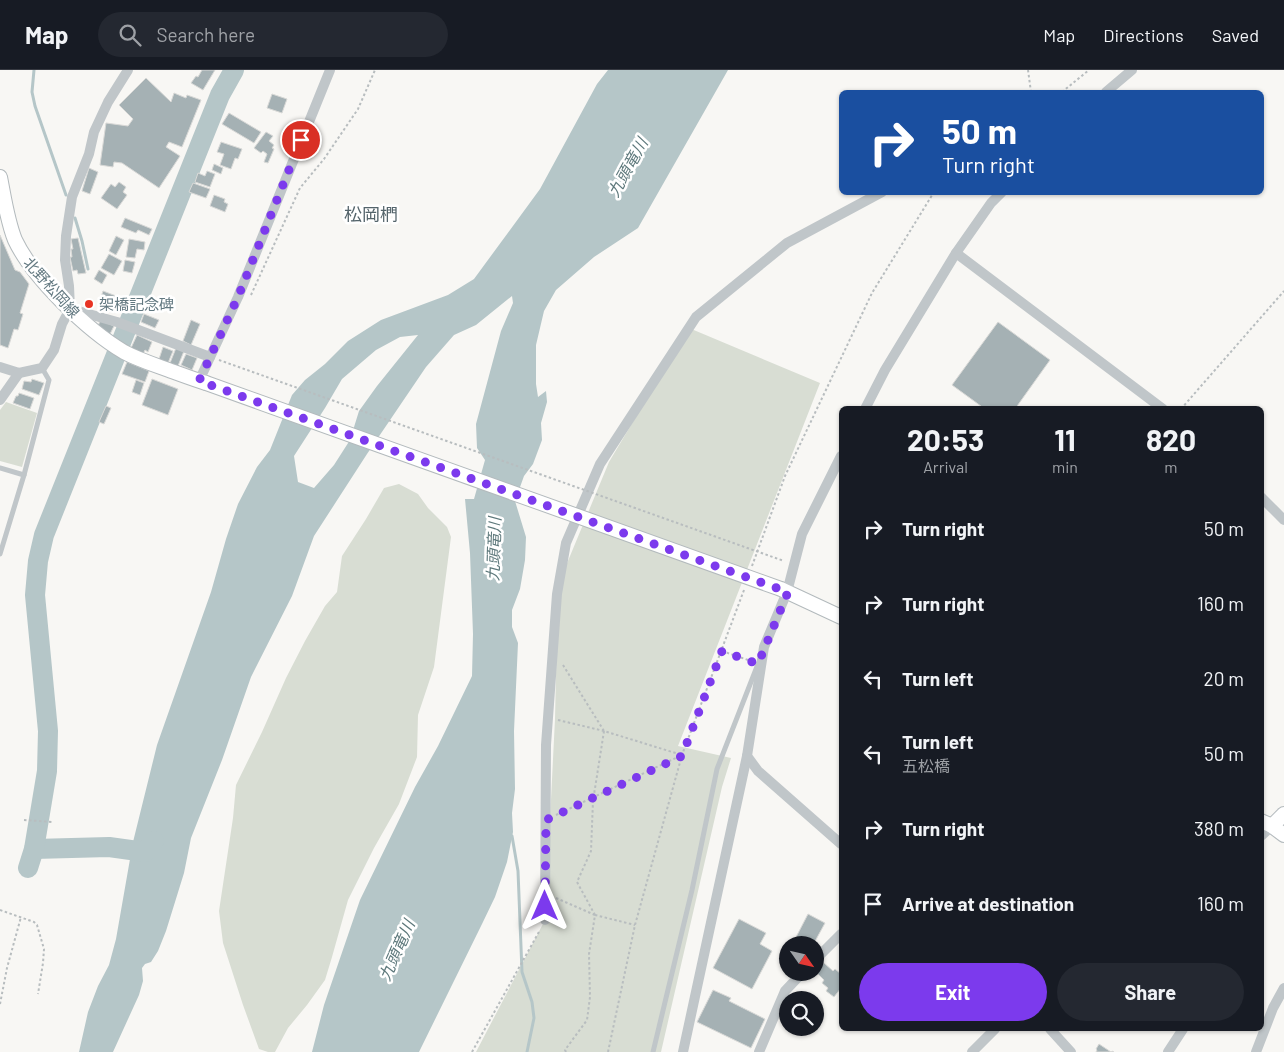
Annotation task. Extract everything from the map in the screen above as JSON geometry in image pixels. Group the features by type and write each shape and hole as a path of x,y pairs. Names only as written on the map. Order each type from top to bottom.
{"main road":[{"name":"北野松岡線","path":"0,176 4,217 23,255 48,287 70,309 109,342 125,352 151,364 784,590"},
{"path":"784,590 839,616"},
{"path":"1284,814 1267,824 1284,835"}],"street":[{"path":"0,367 19,374 42,368 54,350 62,324 70,309 66,236 72,198 89,154 94,132 108,102 128,70"},
{"path":"203,382 215,358 330,70"},
{"path":"1108,90 1132,70"},
{"path":"545,920 546,745 557,594 566,543 600,464 696,317 787,242 876,195"},
{"path":"866,406 884,370 956,252 995,195"},
{"path":"991,203 999,195"},
{"path":"956,252 1159,406"},
{"path":"70,309 132,327 215,358"},
{"path":"0,400 19,374"},
{"path":"683,1052 747,756 764,647 802,534 839,460"},
{"path":"1264,500 1284,520"},
{"path":"747,756 758,771 839,842"},
{"path":"824,951 839,936"},
{"path":"759,1052 785,991 794,981"},
{"path":"1256,1052 1273,1008 1284,988"},
{"path":"972,1052 993,1031"},
{"path":"1055,1031 1072,1052"},
{"path":"1168,1052 1182,1031"}],"lane":[{"path":"0,554 24,475 49,380 42,368"},
{"path":"0,468 24,475"},
{"path":"653,1052 692,890 717,769 764,647"}],"path":[{"path":"251,296 300,188 324,159 358,109 375,70"},
{"path":"1028,70 1031,90"},
{"path":"1064,90 1089,70"},
{"path":"752,568 785,476 872,293 932,195"},
{"path":"1184,406 1284,291"},
{"path":"215,358 784,561"},
{"path":"608,1052 635,925 682,756 745,586"},
{"path":"722,651 758,664"},
{"path":"563,665 604,731 593,801 591,851 577,882 595,915 589,954 590,998 587,1020 565,1050 566,1052"},
{"path":"548,717 604,731 682,756"},
{"path":"546,820 682,756"},
{"path":"24,820 53,822"},
{"path":"545,893 595,915 635,925"},
{"path":"0,910 34,922 37,925 44,949 38,994"},
{"path":"0,1004 6,968 20,917"},
{"path":"472,1052 545,920"}],"shaded area":[{"path":"689,328 820,383 678,746 731,758 722,787 661,1052 476,1052 545,920 555,719 558,585 609,462"},
{"path":"6,402 37,413 22,467 0,461 0,410"},
{"path":"399,484 418,494 428,508 447,527 451,537 434,667 418,715 417,757 399,804 348,900 325,980 288,1028 275,1052 268,1052 259,1049 243,1005 223,943 219,911 236,785 305,641 325,606 337,592 342,556 384,488"}],"water":[{"name":"九頭竜川","path":"608,70 728,70 638,228 594,257 556,290 544,311 536,345 538,397 546,391 547,402 541,423 542,440 533,464 524,476 515,501 526,537 525,560 520,589 512,610 512,627 518,643 514,731 515,789 512,813 513,832 507,862 495,897 419,1052 312,1052 324,1005 360,900 472,676 473,634 470,553 465,499 474,499 485,460 477,448 476,424 501,331 513,303 512,296 476,325 454,335 426,367 314,536 292,596 251,677 222,760 191,838 184,873 166,931 158,951 151,962 145,964 142,968 143,981 139,995 113,1052 79,1052 88,1012 109,965 116,939 133,842 157,745 211,592 238,504 257,467 270,450 292,395 305,380 325,364 348,341 381,320 448,295 474,279 540,189 597,84","holes":["418,335 359,411 350,440 334,465 314,488 298,482 294,456 342,379 376,350 400,337"]}],"building":[{"path":"202,70 215,70 203,90 191,83"},
{"path":"146,78 171,102 174,93 186,98 187,95 201,100 182,147 169,142 166,147 180,156 159,188 122,163 114,162 113,167 100,165 106,123 128,126 133,119 119,105"},
{"path":"272,94 287,99 282,113 267,108"},
{"path":"229,113 261,132 254,143 222,124"},
{"path":"266,132 273,136 269,141 274,145 268,163 264,162 267,154 263,151 261,153 254,148"},
{"path":"221,142 242,149 238,159 235,158 231,169 220,165 224,154 217,152"},
{"path":"214,164 223,168 221,174 212,170"},
{"path":"89,168 98,172 90,194 82,191"},
{"path":"207,171 215,174 210,187 195,182 198,173 205,176"},
{"path":"119,182 126,187 123,192 127,195 117,209 101,198 111,184 115,187"},
{"path":"193,183 210,189 206,198 189,192"},
{"path":"214,195 225,199 224,202 228,204 225,212 210,206"},
{"path":"125,218 152,229 149,235 138,230 136,233 121,227"},
{"path":"0,235 15,270 20,272 29,284 20,313 23,314 18,330 14,329 8,348 0,345"},
{"path":"116,236 124,240 116,255 109,251"},
{"path":"78,238 86,273 78,274 77,270 73,271 70,257 72,257 71,249 73,249 71,239"},
{"path":"129,239 145,242 144,250 137,249 135,258 126,257"},
{"path":"109,254 122,261 114,275 101,268"},
{"path":"125,260 135,262 132,273 123,271"},
{"path":"99,270 107,275 102,284 94,279"},
{"path":"103,291 124,299 119,311 99,303"},
{"path":"144,314 159,320 155,328 141,322"},
{"path":"100,320 114,326 110,334 98,327"},
{"path":"191,320 200,324 191,345 183,341"},
{"path":"998,322 1050,360 1017,406 981,406 952,385"},
{"path":"137,335 152,342 148,352 145,350 143,354 131,348"},
{"path":"163,347 173,351 168,363 159,359"},
{"path":"176,348 184,351 178,366 170,363"},
{"path":"186,354 197,358 192,370 181,365"},
{"path":"127,362 149,371 145,382 122,374"},
{"path":"32,379 44,383 39,395 22,389 24,381 31,382"},
{"path":"152,379 178,389 168,415 142,405"},
{"path":"136,380 144,383 140,395 132,392"},
{"path":"19,393 34,398 30,409 13,403"},
{"path":"106,406 111,408 104,424 99,422"},
{"path":"808,914 825,923 818,936 797,936"},
{"path":"739,919 766,933 760,944 772,951 752,989 713,968"},
{"path":"824,963 833,971 835,969 839,972 839,991 834,997 826,991 828,988 822,983 824,981"},
{"path":"713,990 731,998 729,1001 765,1019 751,1048 697,1022"},
{"path":"1099,1044 1111,1052 1096,1052"}],"waterway":[{"path":"34,70 32,92 35,106 66,195"},
{"path":"28,868 34,849 47,771 48,731 35,595 38,561 44,535 220,95 234,70"},
{"path":"75,218 88,269"},
{"path":"512,836 518,871 522,972 532,1002 534,1018 527,1052"},
{"path":"34,849 109,847 145,852 154,841"}],"place":[{"name":"架橋記念碑","path":"89,304"}],"district":[{"name":"松岡椚","path":"371,214"}],"route":[{"path":"301,140 238,297 199,381 788,592 758,664 722,651 682,756 546,820 545,906"}]}
